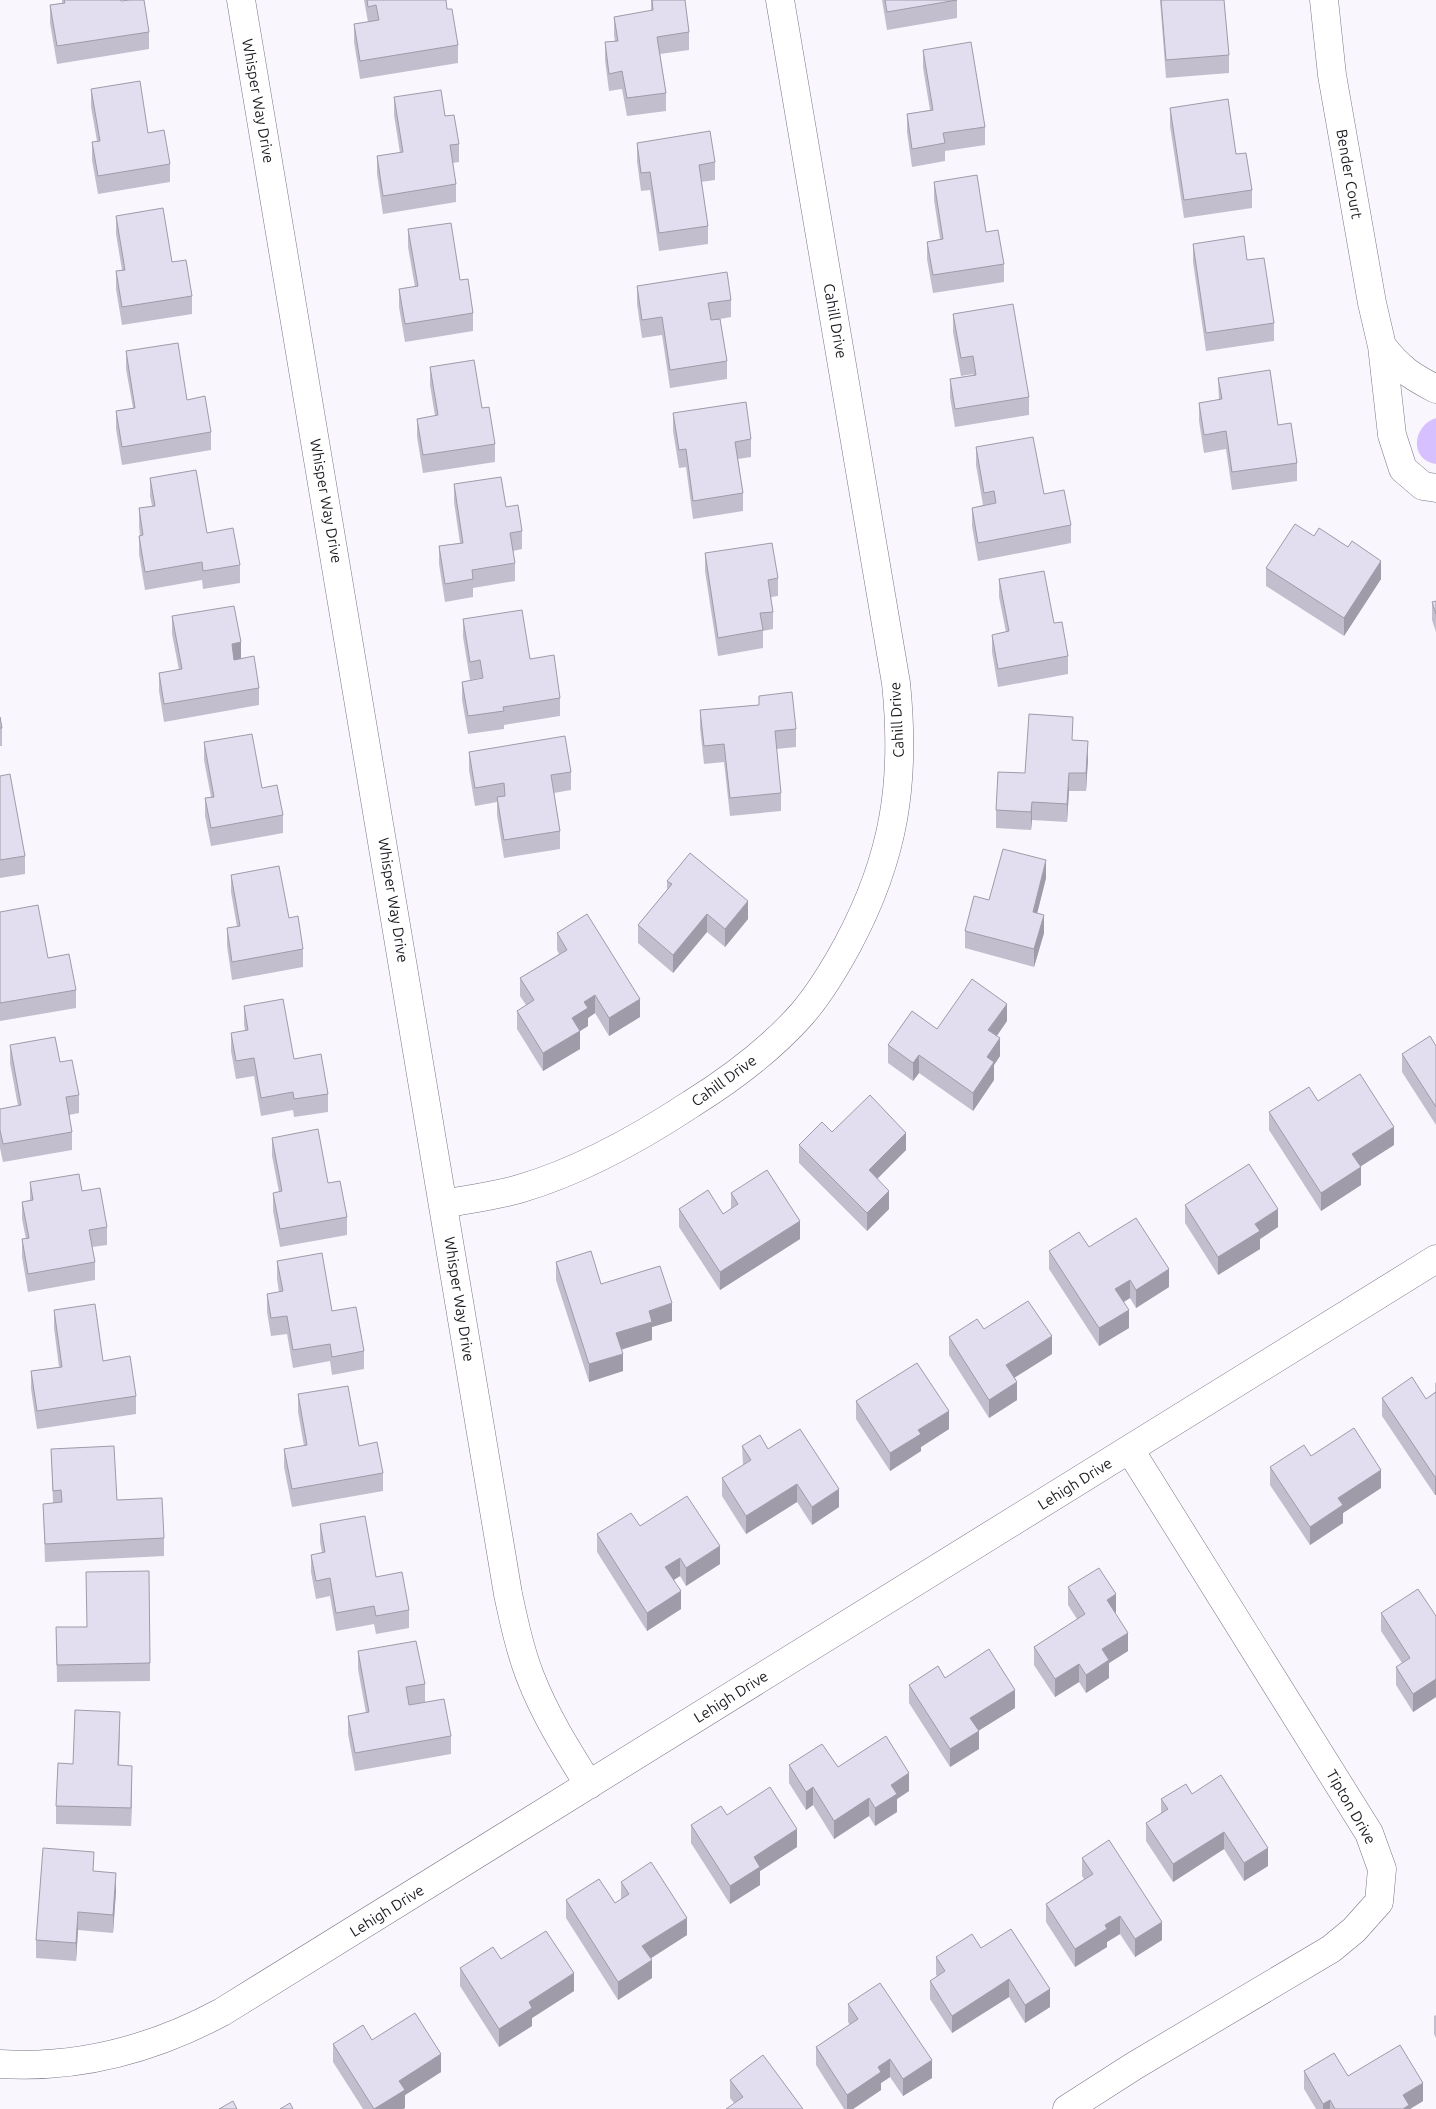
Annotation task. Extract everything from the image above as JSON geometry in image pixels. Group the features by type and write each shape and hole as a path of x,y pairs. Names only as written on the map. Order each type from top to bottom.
{"street":[{"name":"Whisper Way Drive","path":"241,0 508,1594 517,1635 530,1676 547,1713 589,1785"},
{"name":"Cahill Drive","path":"443,1204 518,1189 554,1178 597,1159 673,1116 722,1084 761,1054 802,1014 834,971 862,918 881,872 894,818 899,773 900,726 896,683 780,0"},
{"name":"Bender Court","path":"1324,0 1332,75 1372,303 1382,346 1392,435 1403,469 1423,486 1436,488"},
{"name":"Bender Court","path":"1382,346 1408,374 1436,389"},
{"name":"Lehigh Drive","path":"0,2064 26,2066 91,2059 143,2047 192,2028 265,1987 1436,1259"},
{"name":"Tipton Drive","path":"1066,2109 1134,2066 1331,1949 1354,1930 1379,1902 1382,1869 1370,1833 1130,1450"}],"shaded area":[{"path":"1436,418 1436,464 1427,461 1421,456 1417,443 1418,435 1422,428"}],"building":[{"path":"64,0 144,0 149,32 57,46 50,5 65,3"},
{"path":"367,0 446,0 447,9 452,9 458,45 360,61 354,24 379,20 376,5 368,7"},
{"path":"652,0 685,0 689,32 657,37 666,93 627,98 622,71 609,74 605,42 618,41 614,17 653,10"},
{"path":"885,0 957,0 887,12"},
{"path":"1161,0 1224,0 1229,55 1166,60"},
{"path":"971,42 985,127 943,133 945,143 912,149 907,114 933,110 923,50"},
{"path":"140,81 148,133 164,130 170,164 98,176 92,142 100,141 91,89"},
{"path":"441,90 445,116 454,115 459,144 450,145 456,184 383,196 377,156 403,152 394,97"},
{"path":"1228,99 1236,154 1246,153 1252,190 1184,200 1170,108"},
{"path":"710,131 715,162 699,165 708,226 659,233 650,172 641,173 637,143"},
{"path":"977,175 986,232 998,230 1004,264 933,275 927,242 943,239 934,182"},
{"path":"163,208 172,262 186,260 192,296 122,307 116,271 125,270 116,216"},
{"path":"451,223 460,280 468,279 473,313 405,324 399,289 418,286 408,229"},
{"path":"1244,236 1247,260 1264,258 1274,323 1206,333 1193,244"},
{"path":"727,272 731,300 708,303 711,320 720,319 727,361 670,370 662,317 642,320 637,286"},
{"path":"1013,304 1029,397 955,409 950,379 976,375 973,356 961,358 953,314"},
{"path":"178,343 187,400 205,396 211,432 122,447 116,411 135,408 126,351"},
{"path":"474,360 482,408 489,407 495,444 423,455 417,419 438,415 430,367"},
{"path":"1270,370 1278,425 1291,423 1297,463 1232,472 1226,431 1204,435 1199,403 1222,399 1218,378"},
{"path":"746,402 751,439 735,442 743,493 693,501 686,449 679,450 673,413"},
{"path":"1033,437 1044,494 1064,490 1071,525 978,543 972,508 996,503 994,491 984,493 976,447"},
{"path":"196,470 207,533 233,528 240,565 203,571 202,562 145,572 139,536 143,535 139,508 155,506 150,478"},
{"path":"501,477 506,507 518,505 522,531 510,533 515,563 472,570 473,579 445,584 439,546 463,543 454,484"},
{"path":"1295,524 1314,536 1319,528 1348,547 1352,541 1381,561 1344,618 1266,568"},
{"path":"772,543 778,578 768,580 773,612 760,613 763,630 718,638 705,553"},
{"path":"1044,571 1054,623 1062,622 1068,656 998,669 992,635 1009,631 999,579"},
{"path":"1436,601 1436,614 1432,602"},
{"path":"234,606 241,642 232,644 234,660 254,656 259,688 164,704 159,673 182,669 172,616"},
{"path":"522,610 530,659 554,655 560,698 503,707 504,711 468,716 462,682 483,678 480,660 470,662 463,619"},
{"path":"792,692 796,729 775,731 781,793 730,798 724,744 704,746 700,710 759,705 759,696"},
{"path":"1029,714 1073,717 1072,740 1088,741 1086,773 1069,773 1067,804 1032,802 1031,812 996,810 998,772 1025,773"},
{"path":"252,734 262,788 277,785 283,815 211,828 205,798 214,797 204,742"},
{"path":"565,736 571,772 551,775 560,831 504,840 497,797 505,796 504,783 475,788 469,752"},
{"path":"10,774 25,856 0,860 0,776"},
{"path":"1003,849 1046,860 1033,912 1044,915 1034,949 965,931 974,896 989,900"},
{"path":"690,853 748,901 725,929 707,914 673,955 638,925 672,884 667,881"},
{"path":"279,866 289,918 298,916 303,949 232,962 227,928 240,926 231,875"},
{"path":"38,905 48,958 69,954 76,990 0,1003 0,912"},
{"path":"587,914 640,999 609,1018 595,995 584,1002 588,1008 572,1018 580,1031 543,1053 517,1011 534,1000 520,978 567,950 557,933"},
{"path":"972,979 1007,1004 988,1030 1000,1038 987,1057 994,1062 973,1093 919,1055 913,1063 888,1045 912,1011 937,1029"},
{"path":"283,999 294,1059 321,1054 328,1094 294,1099 293,1092 261,1098 254,1058 236,1061 231,1033 248,1030 244,1006"},
{"path":"1430,1036 1436,1046 1436,1107 1402,1054"},
{"path":"55,1037 60,1062 72,1060 79,1095 66,1097 72,1132 3,1144 0,1130 0,1109 21,1105 10,1045"},
{"path":"1360,1074 1394,1127 1352,1154 1361,1167 1321,1193 1269,1112 1309,1087 1318,1101"},
{"path":"870,1095 906,1133 869,1170 889,1191 867,1213 799,1145 822,1122 832,1132"},
{"path":"318,1129 328,1183 340,1181 347,1217 280,1229 273,1193 282,1191 272,1138"},
{"path":"1249,1164 1278,1209 1255,1224 1260,1231 1218,1257 1185,1205"},
{"path":"767,1170 800,1221 720,1272 679,1209 708,1190 723,1214 738,1204 731,1193"},
{"path":"79,1174 82,1191 100,1188 107,1227 89,1230 95,1262 28,1274 22,1239 29,1238 22,1202 33,1200 30,1182"},
{"path":"1136,1218 1169,1269 1136,1290 1130,1280 1115,1289 1129,1310 1099,1328 1049,1251 1079,1232 1089,1247"},
{"path":"591,1251 601,1284 660,1266 672,1303 649,1311 652,1322 616,1333 623,1354 589,1364 556,1262"},
{"path":"322,1253 332,1311 356,1307 364,1351 332,1357 330,1344 293,1350 287,1316 271,1318 267,1294 283,1291 277,1261"},
{"path":"1028,1301 1052,1336 1006,1365 1017,1382 989,1400 949,1337 977,1319 984,1329"},
{"path":"95,1304 103,1361 130,1356 136,1396 37,1411 31,1371 62,1367 54,1310"},
{"path":"917,1363 949,1411 918,1430 921,1434 890,1453 856,1401"},
{"path":"1412,1377 1426,1399 1436,1392 1436,1477 1382,1398"},
{"path":"348,1386 359,1446 377,1442 383,1473 292,1489 284,1449 307,1445 298,1394"},
{"path":"1354,1428 1381,1470 1338,1498 1343,1505 1310,1527 1270,1467 1304,1445 1311,1456"},
{"path":"800,1429 839,1489 812,1507 797,1484 746,1516 722,1478 751,1460 742,1446 760,1435 768,1449"},
{"path":"114,1446 117,1500 162,1498 164,1538 45,1544 43,1504 62,1502 61,1490 53,1491 51,1449"},
{"path":"687,1496 720,1546 686,1568 680,1558 665,1567 681,1591 647,1613 597,1534 631,1513 640,1526"},
{"path":"365,1516 376,1577 402,1572 409,1610 376,1616 374,1606 336,1613 330,1578 316,1581 311,1555 325,1552 320,1524"},
{"path":"1099,1568 1116,1594 1107,1600 1128,1633 1102,1649 1109,1660 1086,1675 1079,1664 1055,1679 1034,1647 1085,1614 1068,1587"},
{"path":"149,1571 150,1663 57,1665 56,1627 87,1627 86,1572"},
{"path":"1418,1589 1436,1616 1436,1679 1413,1694 1396,1667 1410,1658 1381,1613"},
{"path":"416,1641 425,1684 406,1687 409,1705 444,1699 451,1736 355,1753 348,1716 369,1712 358,1651"},
{"path":"989,1649 1015,1690 970,1718 979,1731 950,1749 909,1685 938,1666 945,1678"},
{"path":"75,1710 120,1712 118,1765 132,1766 131,1808 56,1806 58,1763 73,1764"},
{"path":"886,1736 909,1773 891,1785 897,1794 875,1808 869,1798 834,1821 813,1787 806,1792 789,1765 822,1744 838,1767"},
{"path":"1221,1775 1268,1848 1244,1863 1224,1832 1173,1864 1146,1823 1168,1809 1161,1799 1186,1784 1192,1794"},
{"path":"770,1787 797,1829 754,1857 760,1867 730,1886 691,1825 721,1806 727,1815"},
{"path":"1109,1840 1162,1922 1135,1939 1120,1916 1105,1925 1107,1929 1075,1949 1046,1904 1093,1874 1082,1858"},
{"path":"43,1848 94,1852 93,1871 116,1873 113,1915 78,1912 76,1943 36,1940"},
{"path":"651,1862 687,1918 642,1946 652,1960 618,1982 566,1900 599,1879 615,1903 629,1894 621,1882"},
{"path":"1011,1929 1050,1989 1025,2005 1009,1979 952,2016 930,1981 945,1971 936,1957 972,1934 981,1948"},
{"path":"546,1931 574,1973 529,2002 532,2008 499,2029 460,1968 493,1947 501,1959"},
{"path":"880,1983 932,2060 903,2079 890,2059 878,2067 881,2072 847,2095 816,2047 858,2019 848,2004"},
{"path":"415,2013 441,2054 399,2081 405,2090 374,2109 333,2044 363,2025 372,2040"},
{"path":"1400,2045 1423,2083 1403,2095 1409,2105 1403,2109 1335,2109 1330,2100 1323,2104 1304,2071 1334,2053 1348,2076"},
{"path":"763,2055 803,2109 726,2109 743,2097 730,2080"},
{"path":"233,2101 237,2109 219,2109"},
{"path":"290,2103 293,2109 280,2109"}]}
